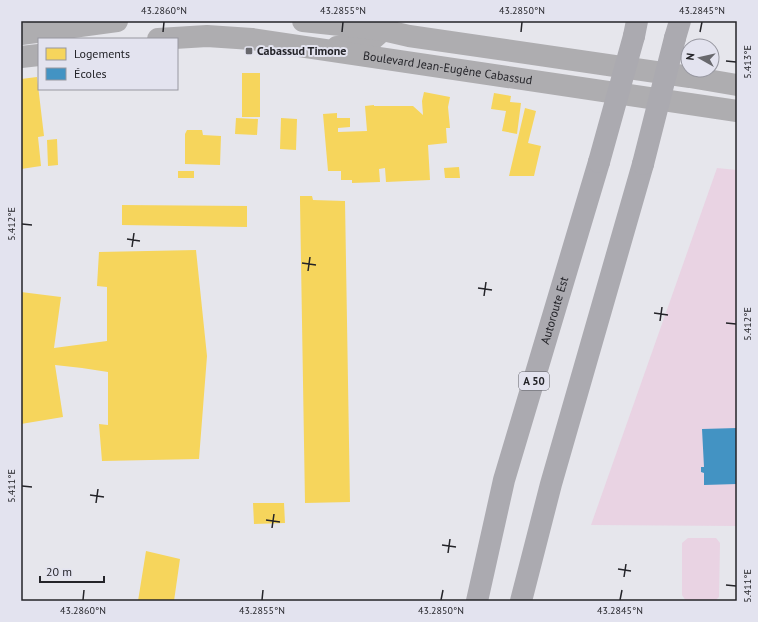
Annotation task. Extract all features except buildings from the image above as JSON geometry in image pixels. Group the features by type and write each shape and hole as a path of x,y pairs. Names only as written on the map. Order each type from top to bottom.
{"highway":[{"name":"Autoroute Est","path":"477,601 504,480 599,162 636,28"},
{"path":"521,601 553,476 643,164 678,29"}],"street":[{"path":"310,21 383,26 435,40 737,85"},
{"path":"310,48 366,45 383,26"},
{"path":"21,34 114,27"},
{"name":"Boulevard Jean-Eugène Cabassud","path":"174,38 207,36 252,39 737,110"},
{"path":"21,57 38,55"}],"shaded area":[{"path":"717,168 737,170 737,526 591,525"},
{"path":"688,538 716,538 720,543 719,597 715,601 686,601 682,595 682,543"}],"place":[{"name":"Cabassud Timone","path":"249,51"}]}
